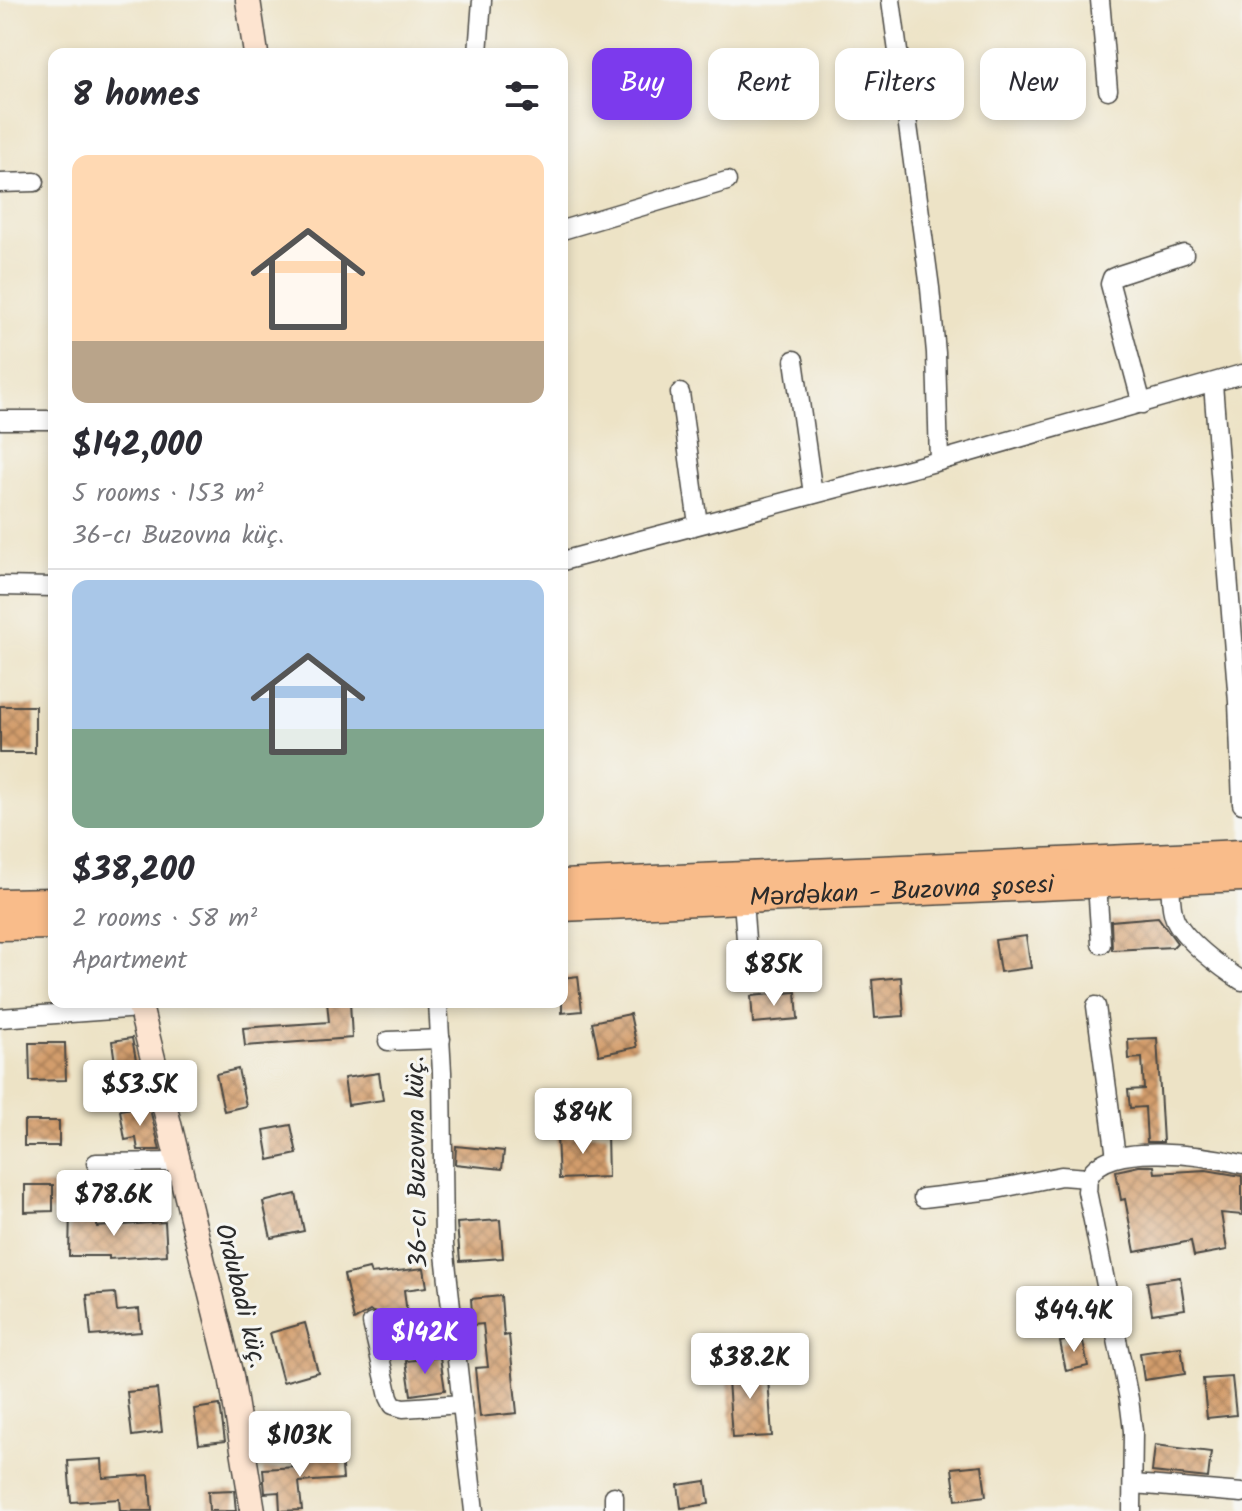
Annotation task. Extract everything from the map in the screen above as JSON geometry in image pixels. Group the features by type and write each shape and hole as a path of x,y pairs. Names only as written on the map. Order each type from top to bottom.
{"main road":[{"path":"568,884 1242,854"},
{"name":"Mərdəkan - Buzovna şosesi","path":"568,907 1242,877"},
{"path":"0,903 48,902"},
{"path":"0,926 48,925"}],"street":[{"path":"248,0 255,48"},
{"path":"478,48 482,0"},
{"path":"1100,0 1108,90"},
{"path":"894,1 930,288 936,353 939,461"},
{"path":"568,228 727,181"},
{"path":"0,183 35,182"},
{"path":"1142,404 1110,284 1112,278 1119,275 1184,254"},
{"path":"794,360 813,494"},
{"path":"568,559 939,461 1242,374"},
{"path":"1213,384 1238,702 1242,804"},
{"path":"680,393 698,524"},
{"path":"0,420 48,420"},
{"path":"0,586 48,587"},
{"path":"1170,880 1172,910 1182,930 1225,970 1242,981"},
{"path":"1097,884 1101,944"},
{"path":"743,901 749,978"},
{"path":"1096,1006 1116,1157"},
{"path":"0,1018 108,1008"},
{"name":"Ordubadi küç.","path":"141,1008 231,1376 253,1511"},
{"name":"36-cı Buzovna küç.","path":"438,1008 444,1245 474,1511"},
{"path":"388,1041 441,1039"},
{"path":"1132,1511 1134,1484 1129,1399 1087,1191 1088,1178 1097,1168 1116,1157 1142,1154 1194,1155 1242,1164"},
{"path":"96,1163 178,1162"},
{"path":"923,1198 992,1190 1061,1176 1088,1178"},
{"path":"372,1323 393,1405 403,1408 462,1404"},
{"path":"1134,1484 1242,1493"}],"building":[{"path":"0,706 35,706 35,753 0,753"},
{"path":"1158,917 1177,943 1173,947 1112,950 1111,921"},
{"path":"1026,936 1031,968 1000,972 995,940"},
{"path":"578,976 582,1011 562,1013 562,1008 568,1008 568,977"},
{"path":"901,977 904,1016 875,1018 872,980"},
{"path":"796,992 798,1019 753,1023 751,996"},
{"path":"328,1008 350,1008 352,1038 245,1046 243,1028 329,1022"},
{"path":"630,1014 637,1047 599,1055 592,1022"},
{"path":"132,1038 139,1076 117,1078 112,1041"},
{"path":"1157,1038 1163,1142 1147,1142 1145,1107 1130,1108 1128,1090 1144,1089 1142,1058 1129,1059 1128,1039"},
{"path":"29,1043 65,1043 66,1080 30,1081"},
{"path":"238,1069 246,1106 224,1111 216,1074"},
{"path":"379,1073 383,1100 348,1105 344,1078"},
{"path":"149,1105 160,1150 138,1150 136,1138 125,1140 120,1110"},
{"path":"24,1121 59,1121 59,1146 24,1146"},
{"path":"291,1125 297,1154 269,1160 264,1130"},
{"path":"607,1134 608,1177 559,1179 557,1136"},
{"path":"456,1146 504,1151 502,1169 455,1164"},
{"path":"1154,1166 1155,1173 1206,1170 1242,1176 1242,1215 1221,1213 1227,1250 1194,1256 1191,1241 1135,1252 1116,1171"},
{"path":"25,1185 53,1185 53,1211 25,1212"},
{"path":"296,1194 304,1231 271,1238 263,1202"},
{"path":"70,1209 97,1209 97,1227 165,1222 167,1255 109,1259 109,1256 69,1256"},
{"path":"500,1220 503,1258 460,1261 457,1223"},
{"path":"424,1268 427,1287 404,1290 410,1337 392,1339 389,1312 380,1314 370,1311 354,1320 344,1275 369,1269 371,1274"},
{"path":"1180,1277 1185,1309 1152,1314 1147,1282"},
{"path":"115,1293 117,1311 139,1309 141,1332 91,1336 87,1295"},
{"path":"501,1296 504,1336 509,1335 517,1413 480,1417 475,1368 488,1367 483,1324 473,1325 471,1299"},
{"path":"305,1323 318,1372 283,1382 270,1333"},
{"path":"1082,1337 1088,1366 1066,1371 1060,1342"},
{"path":"1181,1347 1185,1374 1144,1380 1140,1353"},
{"path":"440,1357 445,1390 411,1395 406,1361"},
{"path":"767,1364 772,1436 732,1438 727,1366"},
{"path":"1232,1377 1236,1415 1207,1418 1203,1379"},
{"path":"157,1389 162,1432 132,1436 127,1392"},
{"path":"220,1405 225,1441 199,1444 194,1409"},
{"path":"1155,1445 1211,1452 1208,1478 1152,1472"},
{"path":"341,1456 343,1479 299,1482 302,1510 280,1511 279,1492 265,1493 263,1469 297,1467 296,1460"},
{"path":"102,1459 103,1478 149,1475 152,1511 120,1511 119,1499 71,1502 68,1461"},
{"path":"982,1465 986,1496 956,1500 952,1468"},
{"path":"706,1481 709,1504 681,1508 678,1485"},
{"path":"234,1490 236,1511 209,1511 208,1491"}]}
